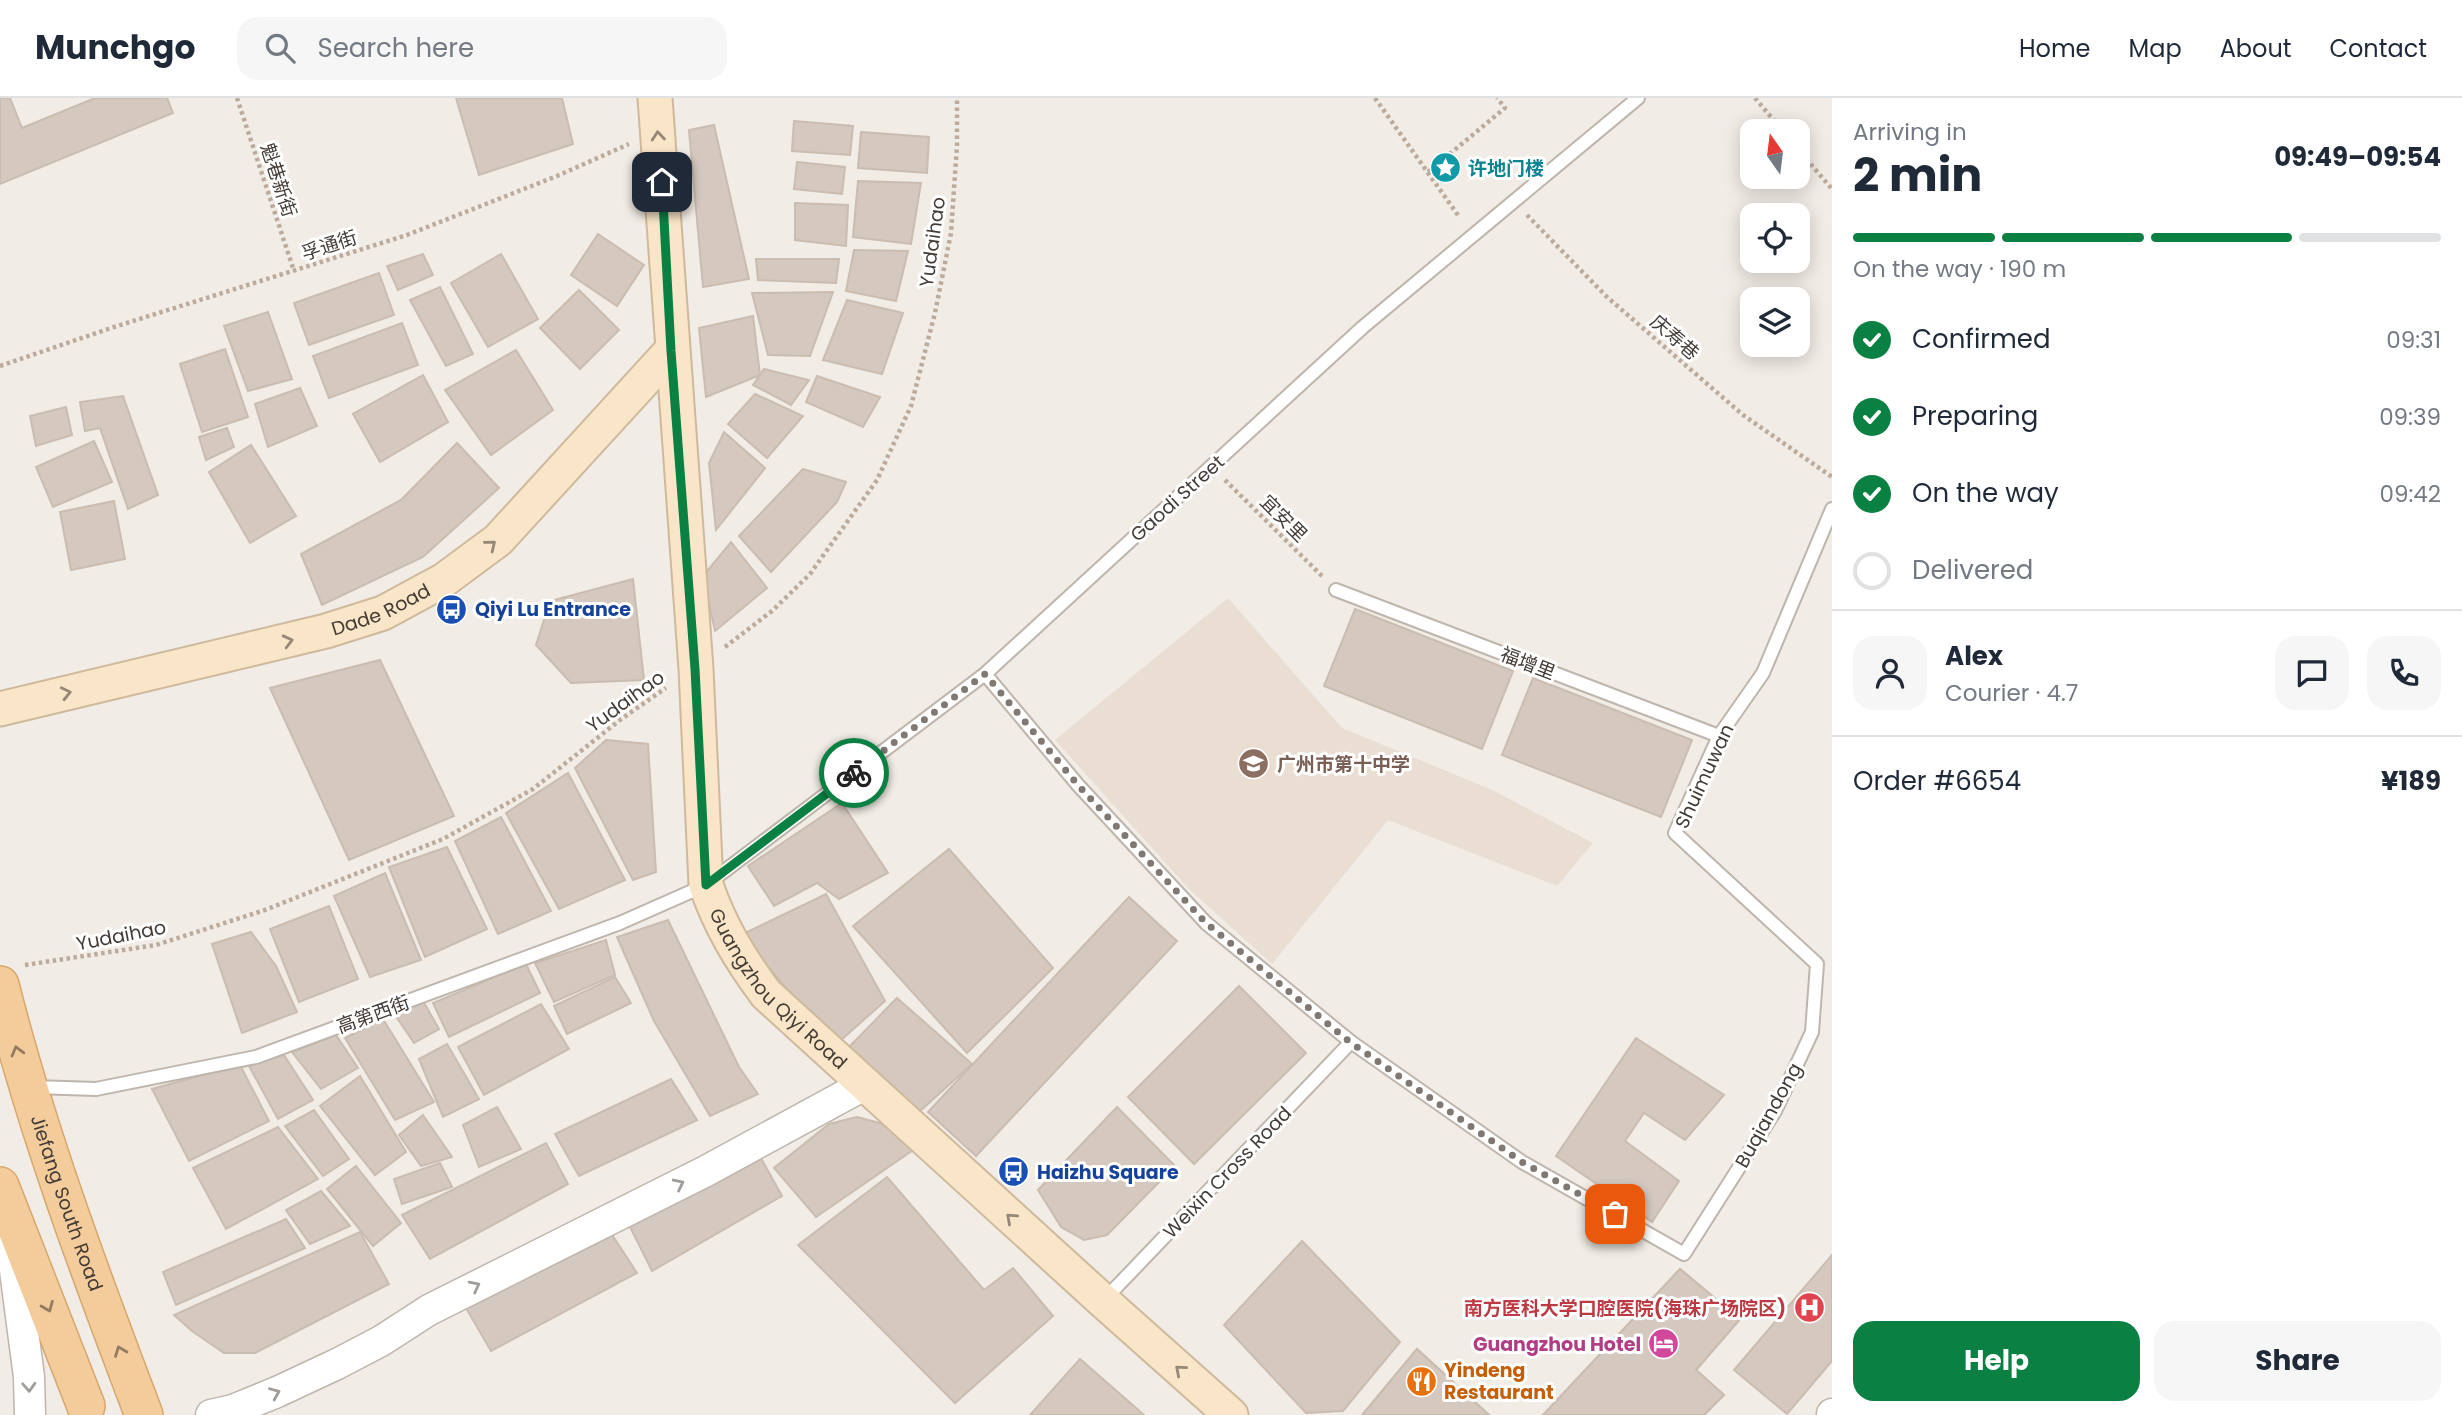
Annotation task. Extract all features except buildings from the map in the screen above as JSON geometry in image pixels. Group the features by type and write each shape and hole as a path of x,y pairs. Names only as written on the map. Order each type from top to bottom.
{"main road":[{"name":"Guangzhou Qiyi Road","path":"655,98 695,669 706,885 717,917 741,960 766,994 1231,1415"},
{"name":"Dade Road","path":"0,709 220,658 326,631 383,613 444,580 498,540 671,351"},
{"name":"Jiefang South Road","path":"6,976 27,1086 68,1213 144,1415"},
{"path":"2,1192 87,1410"}],"street":[{"path":"211,1415 233,1410 278,1392 337,1364 381,1341 441,1303 706,1171 864,1085"},
{"path":"2,1192 23,1324 30,1415"}],"lane":[{"name":"Gaodi Street","path":"706,885 985,674 1363,327 1638,98"},
{"name":"Shuimuwan","path":"1817,964 1675,833 1719,736 1763,673 1832,509"},
{"name":"福增里","path":"1336,590 1719,736"},
{"path":"985,674 1078,785 1206,923 1350,1042"},
{"name":"高第西街","path":"27,1086 96,1089 256,1057 620,923 706,885"},
{"name":"Buqiandong","path":"1350,1042 1522,1162 1684,1254 1775,1111 1812,1032 1817,964"},
{"name":"Weixin Cross Road","path":"1102,1301 1350,1042"}],"path":[{"name":"魁巷新街","path":"237,98 294,271"},
{"name":"Yudaihao","path":"6,976 156,945 265,910 443,839 533,789 620,720 695,669 772,611 810,574 877,480 911,406 935,313 951,233 957,98"},
{"path":"1375,98 1473,236"},
{"path":"1428,172 1505,108 1497,98"},
{"path":"1755,98 1773,119"},
{"name":"孚通街","path":"0,366 114,327 407,235 557,176 658,131"},
{"path":"1810,163 1832,188"},
{"name":"庆寿巷","path":"1514,202 1607,297 1743,415 1832,477"},
{"name":"宜安里","path":"1212,467 1336,590"}],"shaded area":[{"name":"广州市第十中学","path":"1228,598 1342,728 1490,789 1593,843 1557,886 1388,820 1272,964 1189,889 1055,740"}],"way so far":[{"path":"854,773 985,674 1078,785 1206,923 1350,1042 1522,1162 1615,1214"}],"place":[{"name":"许地门楼","path":"1445,168"},
{"name":"Qiyi Lu Entrance","path":"452,609"},
{"name":"广州市第十中学","path":"1254,764"},
{"name":"Haizhu Square","path":"1014,1172"},
{"name":"南方医科大学口腔医院(海珠广场院区)","path":"1809,1308"},
{"name":"Guangzhou Hotel","path":"1664,1344"},
{"name":"Yindeng Restaurant","path":"1421,1381"}],"route":[{"path":"662,182 671,351 695,669 706,885 854,773"}]}
